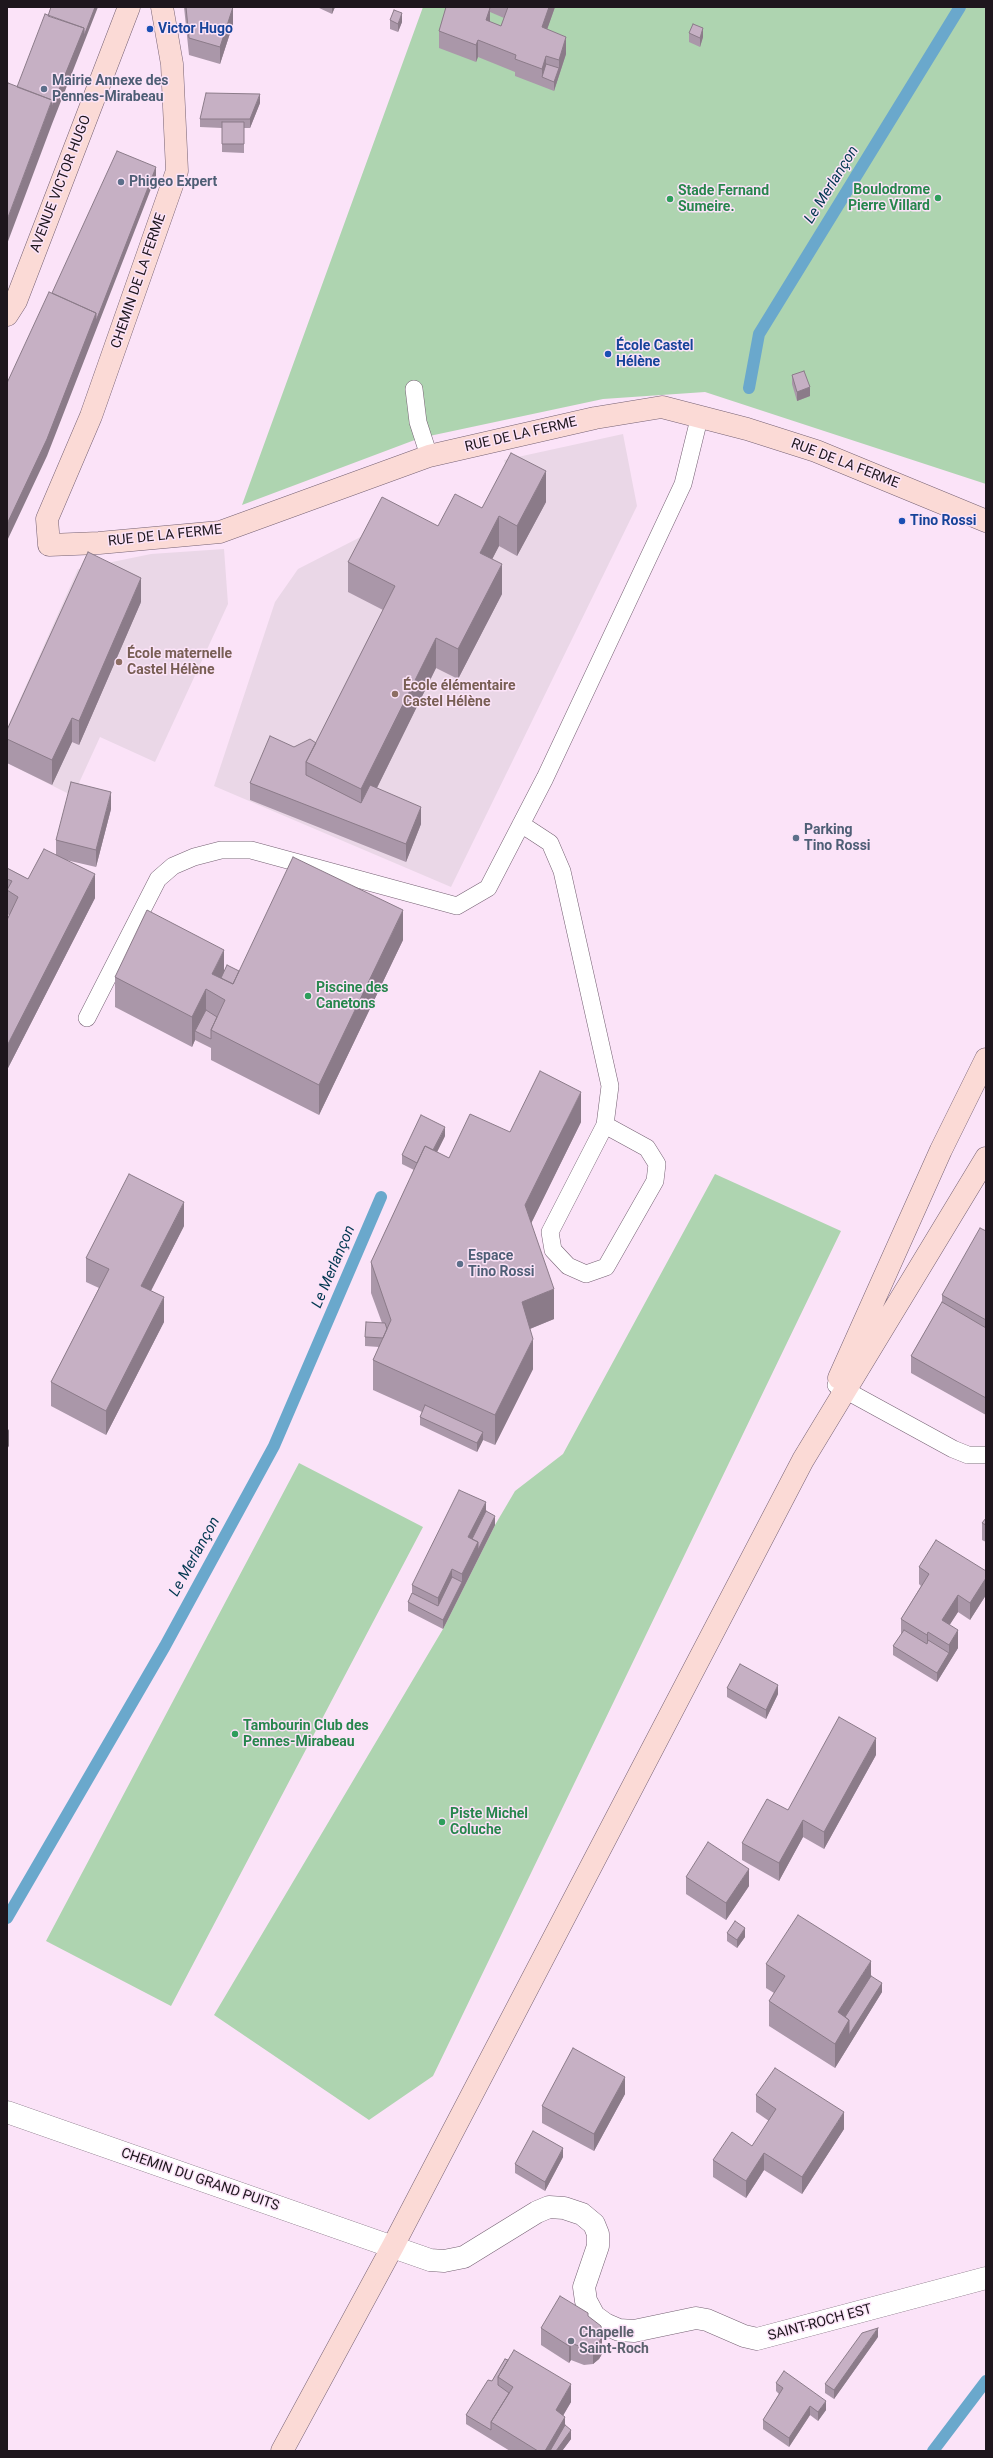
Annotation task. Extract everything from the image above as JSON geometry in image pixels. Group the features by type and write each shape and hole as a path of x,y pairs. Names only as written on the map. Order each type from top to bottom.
{"street":[{"name":"AVENUE VICTOR HUGO","path":"7,314 16,302 129,7"},
{"name":"CHEMIN DE LA FERME","path":"49,545 47,519 91,416 177,171 172,64 162,7"},
{"name":"RUE DE LA FERME","path":"49,545 99,543 220,532 429,456 595,418 662,407 700,415 816,451 986,521"},
{"path":"282,2451 393,2246 841,1388 941,1150 986,1059"},
{"path":"841,1388 986,1158"},
{"name":"CHEMIN DU GRAND PUITS","path":"7,2112 393,2246"},
{"name":"SAINT-ROCH EST","path":"393,2246 430,2260 444,2262 464,2257 537,2212 549,2207 564,2208 582,2214 594,2224 598,2234 598,2246 584,2287 586,2301 594,2316 605,2324 619,2330 634,2331 696,2318 707,2320 744,2336 757,2339 986,2278"}],"lane":[{"path":"414,389 418,422 429,456"},
{"path":"88,1018 158,880 173,866 221,850 251,850 457,906 488,888 545,778 683,484 700,415"},
{"path":"521,824 550,843 562,871 610,1086 605,1125 550,1232 553,1250 568,1266 586,1274 606,1267 655,1181 657,1164 647,1148 605,1125"},
{"path":"841,1388 953,1449 968,1455 986,1455"}],"shaded area":[{"name":"École élémentaire Castel Hélène","path":"623,434 637,506 451,887 214,786 275,602 298,569 382,526 481,538 510,483 504,460"},
{"name":"École maternelle Castel Hélène","path":"224,549 228,604 155,762 100,737 73,796 7,763 7,728 78,569 151,554"}],"green space":[{"name":"Stade Fernand Sumeire.","path":"423,7 986,7 986,484 705,392 603,399 420,438 242,505"},
{"name":"Piste Michel Coluche","path":"715,1174 841,1231 433,2076 369,2120 214,2015 443,1629 495,1525 515,1491 563,1454"},
{"name":"Tambourin Club des Pennes-Mirabeau","path":"299,1463 423,1527 171,2006 46,1941"}],"building":[{"path":"51,7 95,7 84,36 84,28 48,16"},
{"path":"186,7 233,7 220,47 189,38"},
{"path":"446,7 490,8 486,20 501,26 508,7 549,7 542,27 566,37 559,60 546,56 542,69 515,59 516,55 478,40 476,45 439,31"},
{"path":"394,10 402,13 398,24 390,20"},
{"name":"Mairie Annexe des Pennes-Mirabeau","path":"45,14 84,28 52,107 52,100 17,87"},
{"path":"693,24 703,28 700,38 689,33"},
{"path":"546,64 559,68 554,82 542,77"},
{"path":"8,83 52,100 7,220 7,87"},
{"path":"206,93 260,94 250,119 200,119"},
{"path":"222,122 244,122 244,144 222,144"},
{"path":"117,151 156,167 96,321 96,313 52,293"},
{"path":"49,292 96,313 47,439 7,524 7,383"},
{"path":"804,371 810,387 797,392 792,375"},
{"path":"511,453 546,471 517,526 499,516 480,553 502,564 458,649 436,638 361,789 306,762 395,586 348,562 382,497 438,526 455,494 482,508"},
{"path":"88,552 141,578 79,721 72,718 52,760 7,739 7,730"},
{"path":"270,736 294,747 310,739 316,743 306,762 306,775 361,803 370,785 421,807 406,844 250,783"},
{"path":"71,782 111,792 96,850 56,840"},
{"path":"44,849 95,874 7,1044 7,920 18,897 7,890 12,881 7,879 7,868 28,879"},
{"name":"Piscine des Canetons","path":"293,857 403,910 319,1085 211,1030 225,1000 206,989 192,1017 115,977 147,910 224,950 212,974 233,984"},
{"path":"227,965 239,971 233,984 221,978"},
{"path":"206,1010 217,1017 211,1030 211,1039 195,1031"},
{"name":"Espace Tino Rossi","path":"540,1071 581,1092 525,1205 554,1289 522,1302 533,1339 495,1415 373,1360 391,1320 371,1262 425,1146 449,1158 470,1114 510,1132"},
{"path":"421,1115 445,1127 433,1150 425,1146 417,1163 402,1155"},
{"path":"129,1174 184,1202 141,1286 164,1297 106,1411 51,1382 109,1269 86,1258"},
{"path":"980,1228 986,1231 986,1320 942,1295"},
{"path":"942,1302 986,1328 986,1398 911,1356"},
{"path":"366,1322 385,1323 387,1329 383,1338 365,1337"},
{"path":"425,1405 483,1432 477,1443 420,1417"},
{"path":"459,1490 486,1502 468,1537 478,1542 462,1574 452,1569 438,1598 412,1585"},
{"path":"486,1511 495,1516 478,1550 478,1542 472,1539"},
{"path":"986,1518 986,1525 982,1523"},
{"path":"936,1540 986,1571 986,1578 970,1603 958,1595 942,1620 958,1630 949,1645 928,1632 927,1635 901,1619 929,1574 919,1567"},
{"path":"452,1577 462,1582 443,1620 408,1602 412,1593 438,1606"},
{"path":"904,1630 927,1644 928,1640 949,1653 937,1673 893,1646"},
{"path":"740,1664 778,1685 766,1710 727,1688"},
{"path":"839,1717 876,1738 824,1832 803,1820 779,1863 742,1843 767,1799 788,1810"},
{"path":"708,1842 749,1869 726,1903 686,1877"},
{"path":"798,1915 871,1961 838,2012 849,2020 835,2044 769,2001 785,1976 766,1964"},
{"path":"735,1921 745,1928 737,1940 727,1933"},
{"path":"871,1976 882,1983 849,2035 849,2020 845,2017"},
{"path":"573,2048 625,2077 594,2134 542,2106"},
{"path":"775,2068 844,2112 802,2177 764,2153 746,2181 713,2160 732,2132 752,2146 776,2109 756,2095"},
{"path":"533,2131 563,2148 545,2182 515,2164"},
{"path":"560,2296 588,2313 588,2316 601,2326 602,2337 593,2347 584,2348 571,2343 569,2346 541,2328"},
{"path":"878,2328 834,2390 825,2384 862,2333"},
{"path":"514,2350 571,2384 556,2410 565,2417 545,2451 538,2451 491,2422 513,2387 498,2377"},
{"path":"505,2359 508,2360 498,2377 498,2385 509,2393 491,2422 491,2430 466,2415 488,2380 492,2381"},
{"path":"784,2371 826,2401 818,2412 810,2406 789,2438 763,2420 783,2388 776,2383"},
{"path":"565,2425 571,2430 556,2451 550,2451"}],"waterway":[{"name":"Le Merlançon","path":"749,388 759,334 960,7"},
{"name":"Le Merlançon","path":"7,1918 165,1646 274,1446 381,1197"},
{"path":"933,2451 986,2381"}],"place":[{"name":"Victor Hugo","path":"150,29"},
{"name":"Mairie Annexe des Pennes-Mirabeau","path":"44,89"},
{"name":"Phigeo Expert","path":"121,182"},
{"name":"Boulodrome Pierre Villard","path":"938,198"},
{"name":"Stade Fernand Sumeire.","path":"670,199"},
{"name":"École Castel Hélène","path":"608,354"},
{"name":"Tino Rossi","path":"902,521"},
{"name":"École maternelle Castel Hélène","path":"119,662"},
{"name":"École élémentaire Castel Hélène","path":"395,694"},
{"name":"Parking Tino Rossi","path":"796,838"},
{"name":"Piscine des Canetons","path":"308,996"},
{"name":"Espace Tino Rossi","path":"460,1264"},
{"name":"Tambourin Club des Pennes-Mirabeau","path":"235,1734"},
{"name":"Piste Michel Coluche","path":"442,1822"},
{"name":"Chapelle Saint-Roch","path":"571,2341"}]}
